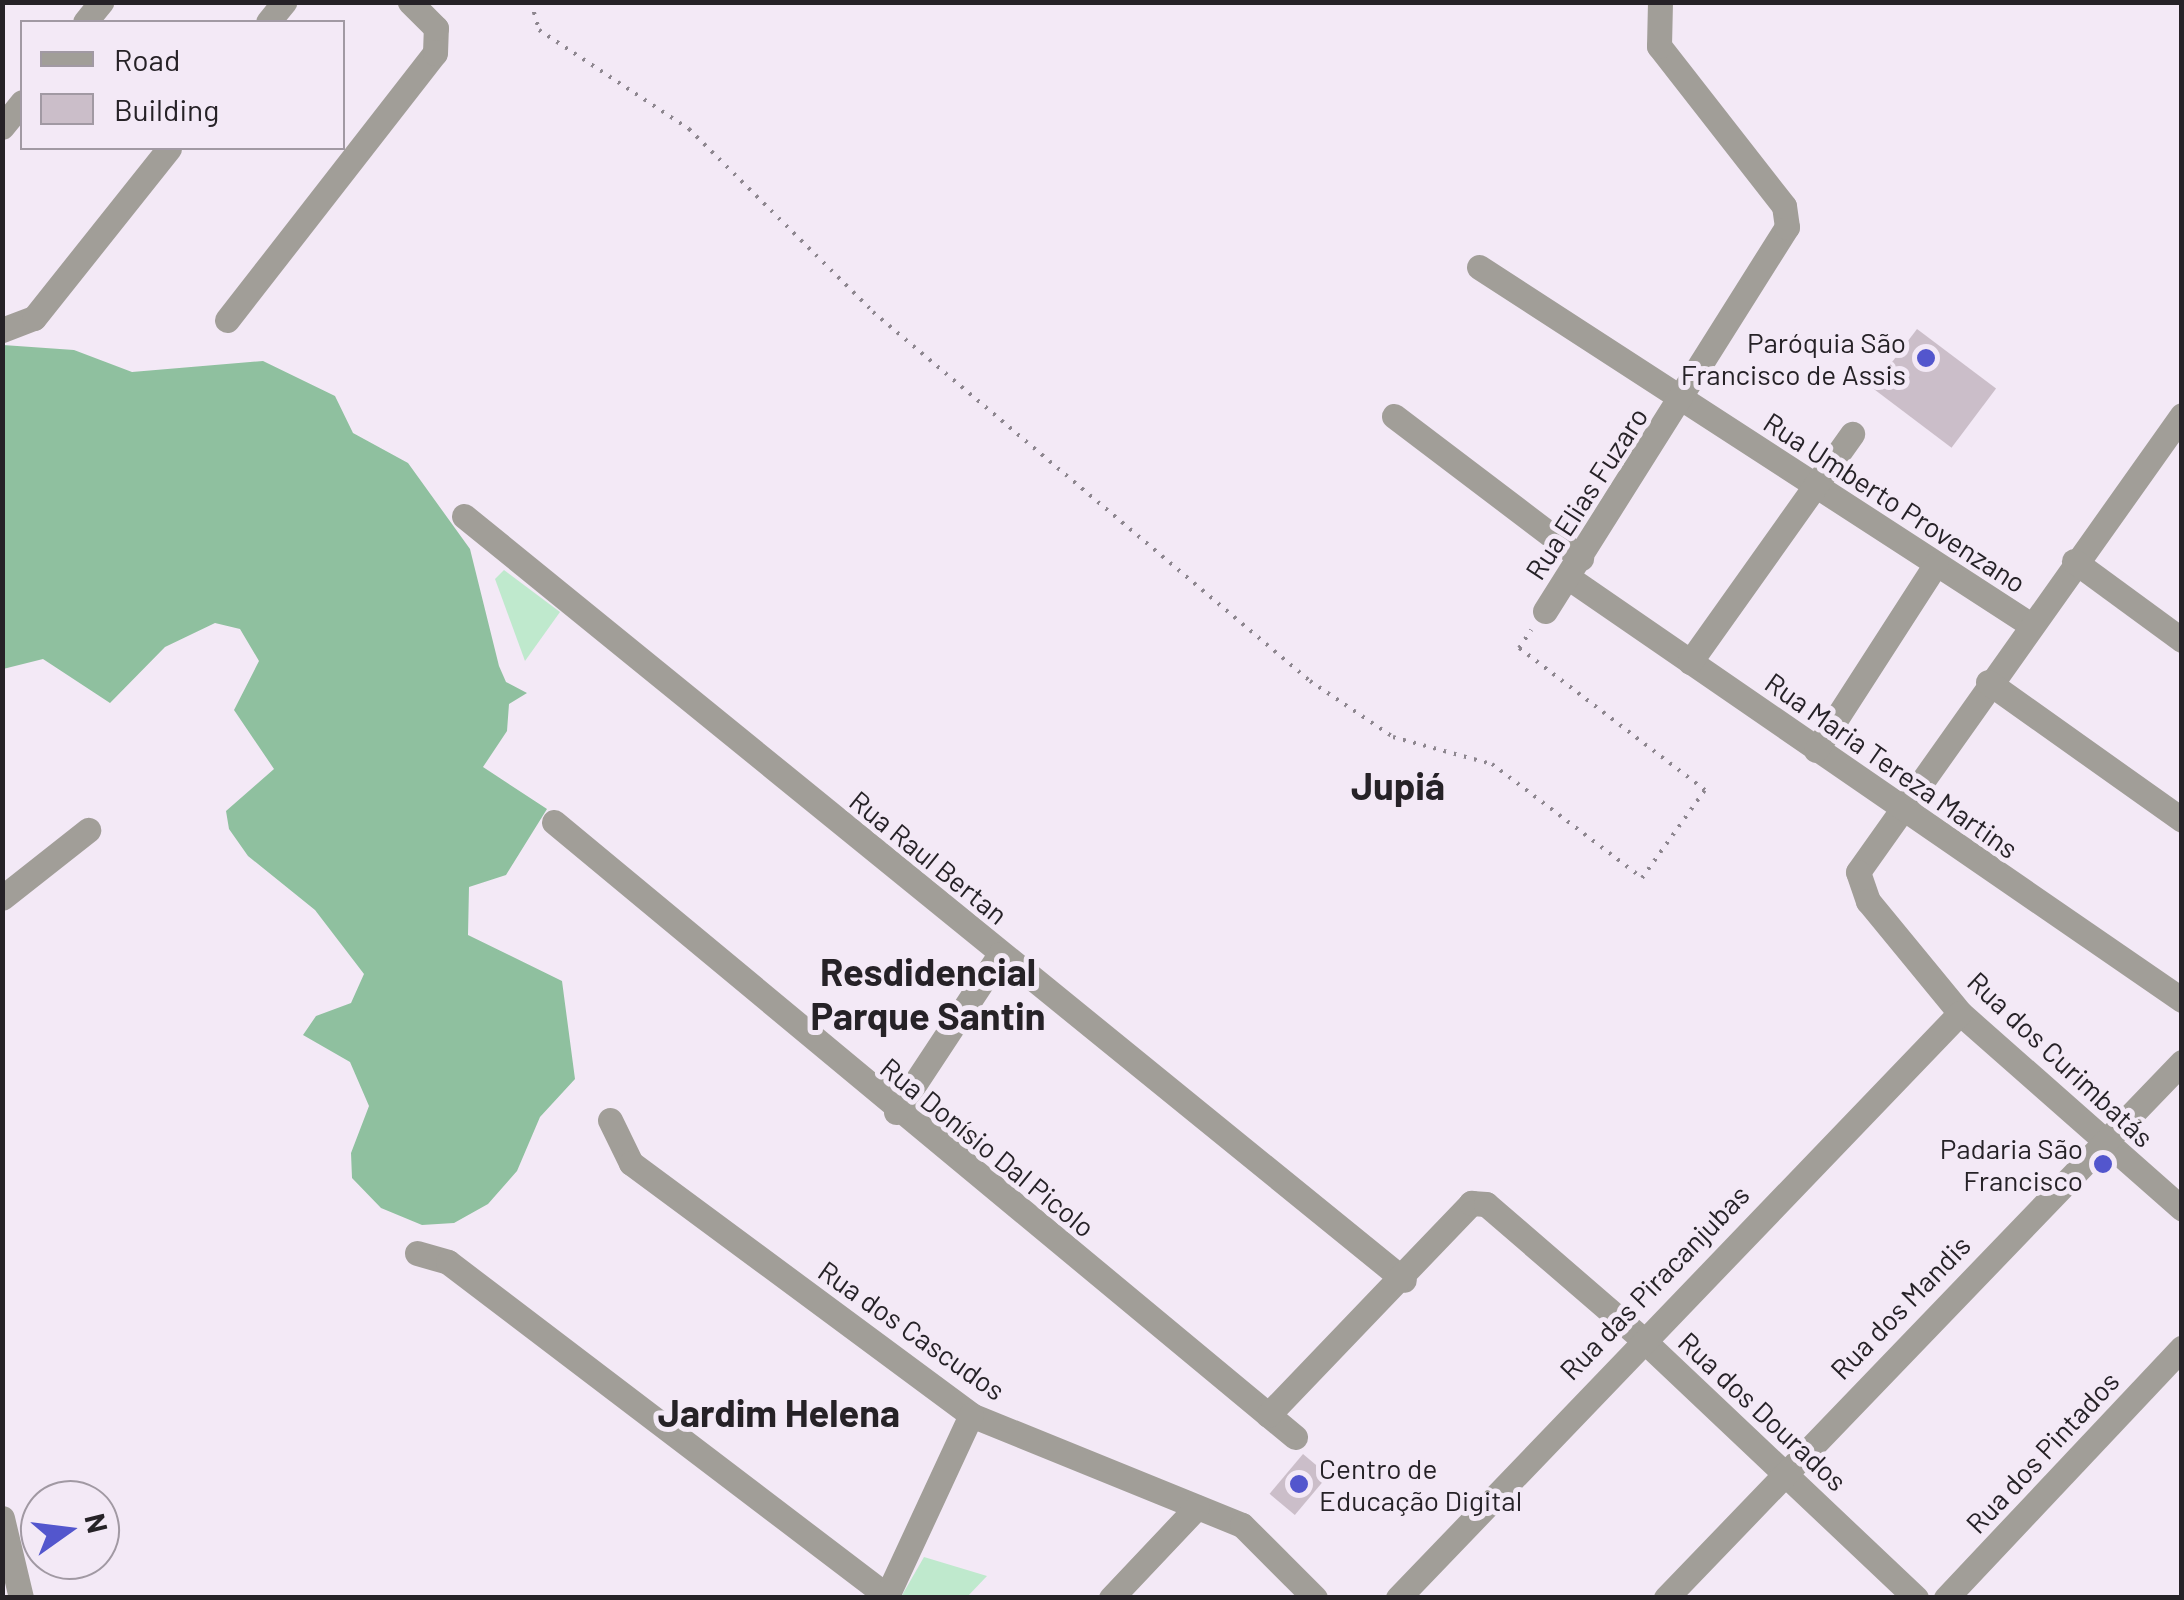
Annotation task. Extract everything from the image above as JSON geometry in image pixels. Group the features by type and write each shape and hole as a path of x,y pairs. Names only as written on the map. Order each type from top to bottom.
{"street":[{"path":"227,320 435,53 436,28 410,2"},
{"name":"Rua Elias Fuzaro","path":"1545,611 1681,401 1787,227 1784,206 1660,46 1660,2"},
{"path":"2,127 20,104"},
{"path":"2,330 34,318 167,150"},
{"name":"Rua Umberto Provenzano","path":"1479,267 2028,623"},
{"path":"1900,809 2074,561 2174,443 2182,415"},
{"name":"Rua Maria Tereza Martins","path":"1394,416 1690,662 2182,1000"},
{"path":"1690,662 1852,434"},
{"name":"Rua Raul Bertan","path":"464,516 1404,1280"},
{"path":"2074,561 2182,640"},
{"path":"1816,750 1936,564"},
{"path":"1988,682 2182,820"},
{"name":"Rua dos Curimbatás","path":"1900,809 1858,872 1868,901 1960,1013 2182,1209"},
{"name":"Rua Donísio Dal Picolo","path":"554,822 896,1112 1295,1437"},
{"path":"2,898 88,830"},
{"path":"896,1112 1000,954"},
{"name":"Rua das Piracanjubas","path":"1398,1598 1640,1336 1960,1013"},
{"name":"Rua dos Mandis","path":"1666,1598 2102,1140 2182,1062"},
{"name":"Rua dos Cascudos","path":"610,1120 631,1162 970,1415 1242,1525 1315,1598"},
{"name":"Rua dos Dourados","path":"1404,1280 1471,1203 1500,1215 1640,1336 1916,1598"},
{"path":"416,1253 448,1262 886,1597 970,1415"},
{"path":"1268,1415 1404,1280"},
{"name":"Rua dos Pintados","path":"1946,1598 2182,1348"},
{"path":"1111,1598 1197,1507"},
{"path":"2,1518 21,1598"}],"path":[{"path":"531,2 539,30 688,129 873,312 1310,681 1393,738 1492,764 1642,878 1704,790 1518,648 1545,611"}],"green space":[{"path":"3,345 74,350 132,372 263,361 335,396 353,433 408,463 470,549 499,666 506,682 527,693 509,704 507,731 483,767 547,809 506,875 469,887 468,935 562,981 575,1079 540,1117 517,1171 488,1204 454,1223 422,1225 381,1208 352,1178 351,1153 369,1106 350,1062 303,1035 316,1016 351,1003 364,974 315,910 248,856 229,829 226,811 274,769 234,710 259,661 240,629 215,623 165,647 110,703 43,659 3,669"},
{"path":"504,570 560,612 525,661 495,579"},
{"path":"924,1557 987,1576 967,1597 901,1597"}],"building":[{"name":"Paróquia São Francisco de Assis","path":"1917,329 1996,389 1952,448 1872,388"},
{"name":"Centro de Educação Digital","path":"1303,1454 1328,1475 1295,1515 1270,1494"}],"place":[{"name":"Paróquia São Francisco de Assis","path":"1926,358"},
{"name":"Padaria São Francisco","path":"2103,1164"},
{"name":"Centro de Educação Digital","path":"1299,1484"}],"district":[{"name":"Jupiá","path":"1398,786"},
{"name":"Resdidencial Parque Santin","path":"928,994"},
{"name":"Jardim Helena","path":"779,1413"}]}
